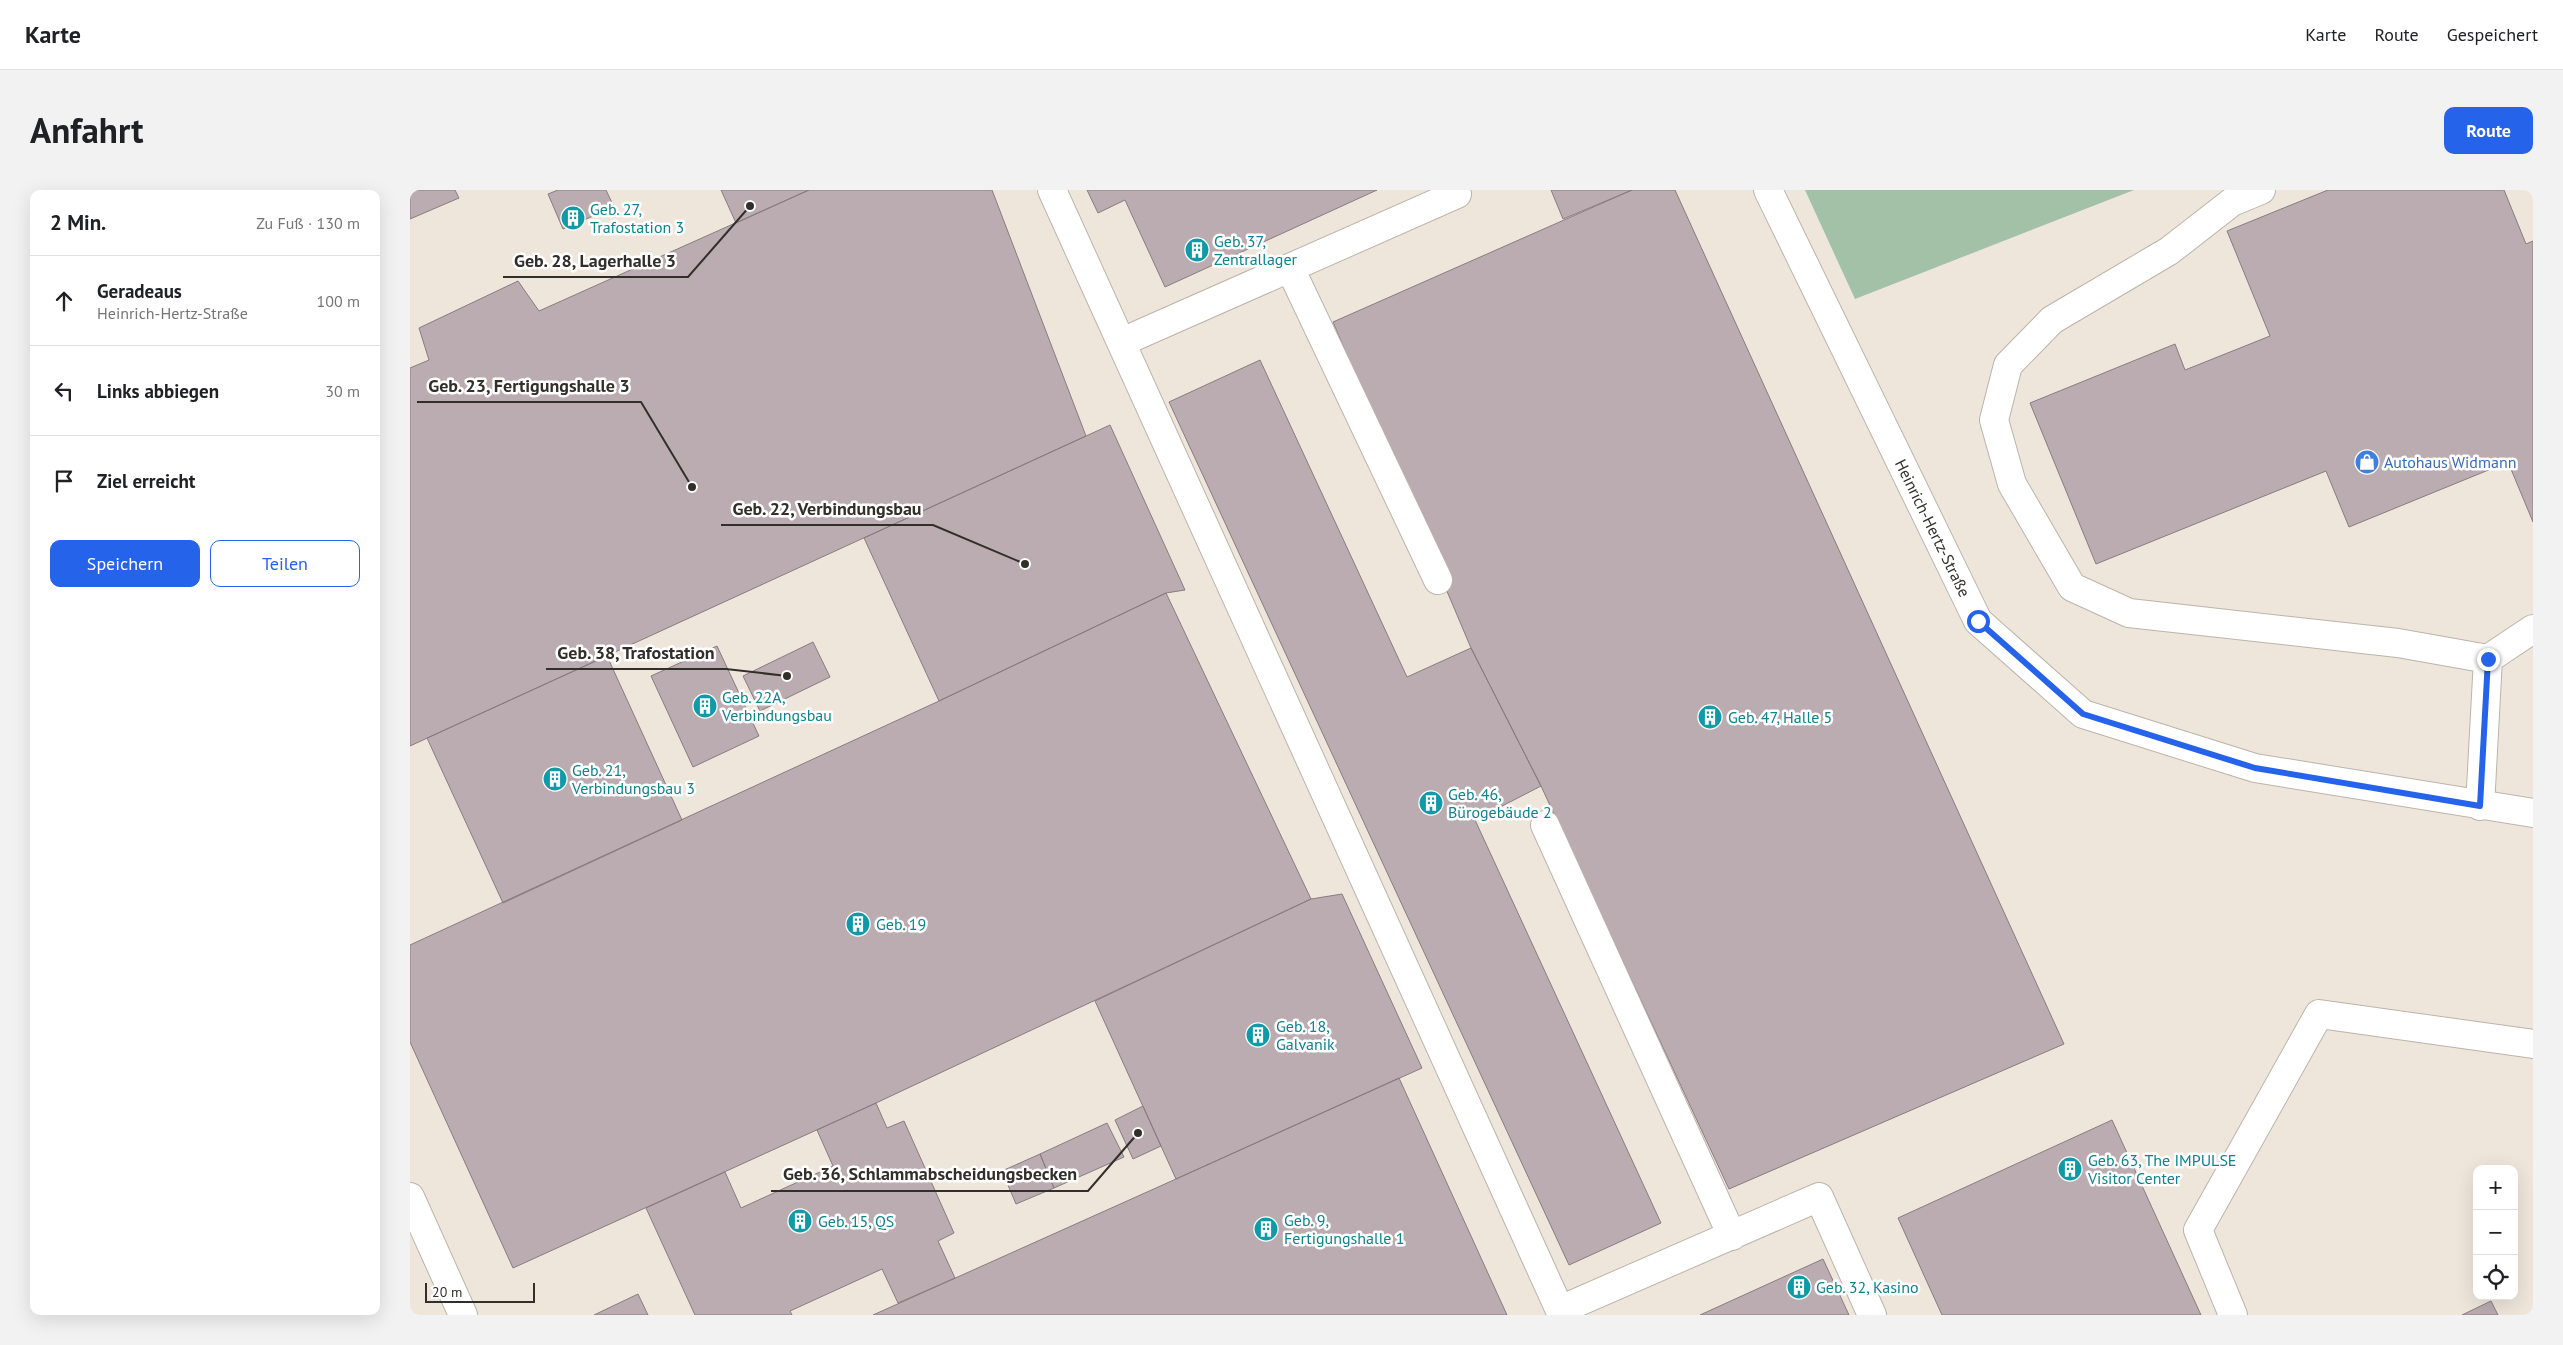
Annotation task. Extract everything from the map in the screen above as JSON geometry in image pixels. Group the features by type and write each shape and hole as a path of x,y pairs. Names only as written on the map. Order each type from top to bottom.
{"street":[{"path":"1052,190 1561,1312 1819,1197 1872,1315"},
{"name":"Heinrich-Hertz-Straße","path":"1768,190 1978,621 2083,714 2255,768 2480,806 2533,813"},
{"path":"2261,190 2232,202 2169,251 2052,320 2008,365 1994,420 2012,484 2072,587 2129,614 2398,642 2488,659 2533,630"},
{"path":"1122,342 1458,194"},
{"path":"1290,268 1438,580"},
{"path":"2480,806 2488,659"},
{"path":"1545,825 1732,1236"},
{"path":"2233,1315 2198,1230 2319,1014 2533,1044"},
{"path":"410,1196 462,1315"}],"green space":[{"path":"1805,190 2134,190 1855,299"}],"building":[{"path":"410,190 455,190 459,198 410,219"},
{"name":"Geb. 27, Trafostation 3","path":"558,190 606,190 614,207 563,229 548,194"},
{"path":"721,190 809,190 736,223"},
{"path":"809,190 992,190 1086,436 410,746 410,368 429,360 419,328 518,281 539,311"},
{"name":"Geb. 37, Zentrallager","path":"1087,190 1377,190 1165,287 1125,200 1098,213"},
{"path":"1551,190 1632,190 1563,219"},
{"name":"Geb. 47, Halle 5","path":"1632,190 1675,190 2064,1044 1729,1189 1541,786 1471,648 1333,322"},
{"path":"2328,190 2504,190 2526,244 2533,241 2533,522 2508,462 2349,527 2326,471 2096,564 2030,403 2175,344 2185,370 2270,336 2227,231"},
{"name":"Geb. 46, Bürogebäude 2","path":"1260,360 1407,677 1471,648 1541,786 1475,820 1661,1223 1569,1265 1169,402"},
{"path":"1110,425 1185,590 1166,593 939,701 864,538"},
{"name":"Geb. 19","path":"1166,593 1311,899 876,1103 513,1268 410,1042 410,945 939,701"},
{"path":"813,642 830,677 760,711 743,676"},
{"name":"Geb. 22A, Verbindungsbau","path":"717,646 759,736 693,767 651,676"},
{"name":"Geb. 21, Verbindungsbau 3","path":"607,656 682,820 503,903 427,738"},
{"name":"Geb. 18, Galvanik","path":"1342,894 1422,1068 1176,1179 1095,1001 1311,899"},
{"name":"Geb. 9, Fertigungshalle 1","path":"1399,1078 1507,1315 873,1315 1176,1179"},
{"name":"Geb. 15, QS","path":"876,1103 887,1128 904,1121 954,1233 938,1241 955,1278 898,1303 882,1269 790,1311 792,1315 695,1315 646,1208 725,1172 741,1208 833,1166 817,1130"},
{"path":"1143,1106 1161,1146 1133,1159 1115,1120"},
{"name":"Geb. 63, The IMPULSE Visitor Center","path":"2112,1120 2201,1315 1942,1315 1898,1218"},
{"path":"1107,1123 1124,1157 1054,1188 1040,1154"},
{"path":"1040,1154 1054,1188 1016,1204 1002,1171"},
{"name":"Geb. 32, Kasino","path":"1823,1259 1849,1315 1700,1315"},
{"path":"638,1294 648,1315 594,1315"},
{"path":"2491,1301 2498,1315 2462,1315"}],"place":[{"name":"Geb. 28, Lagerhalle 3","path":"750,206"},
{"name":"Geb. 27, Trafostation 3","path":"573,218"},
{"name":"Geb. 37, Zentrallager","path":"1197,250"},
{"name":"Autohaus Widmann","path":"2367,462"},
{"name":"Geb. 23, Fertigungshalle 3","path":"692,487"},
{"name":"Geb. 22, Verbindungsbau","path":"1025,564"},
{"name":"Geb. 38, Trafostation","path":"787,676"},
{"name":"Geb. 22A, Verbindungsbau","path":"705,706"},
{"name":"Geb. 47, Halle 5","path":"1710,717"},
{"name":"Geb. 21, Verbindungsbau 3","path":"555,779"},
{"name":"Geb. 46, Bürogebäude 2","path":"1431,803"},
{"name":"Geb. 19","path":"858,924"},
{"name":"Geb. 18, Galvanik","path":"1258,1035"},
{"name":"Geb. 36, Schlammabscheidungsbecken","path":"1138,1133"},
{"name":"Geb. 63, The IMPULSE Visitor Center","path":"2070,1169"},
{"name":"Geb. 15, QS","path":"800,1221"},
{"name":"Geb. 9, Fertigungshalle 1","path":"1266,1229"},
{"name":"Geb. 32, Kasino","path":"1799,1287"}],"route":[{"path":"1978,621 2083,714 2255,768 2480,806 2488,659"}]}
